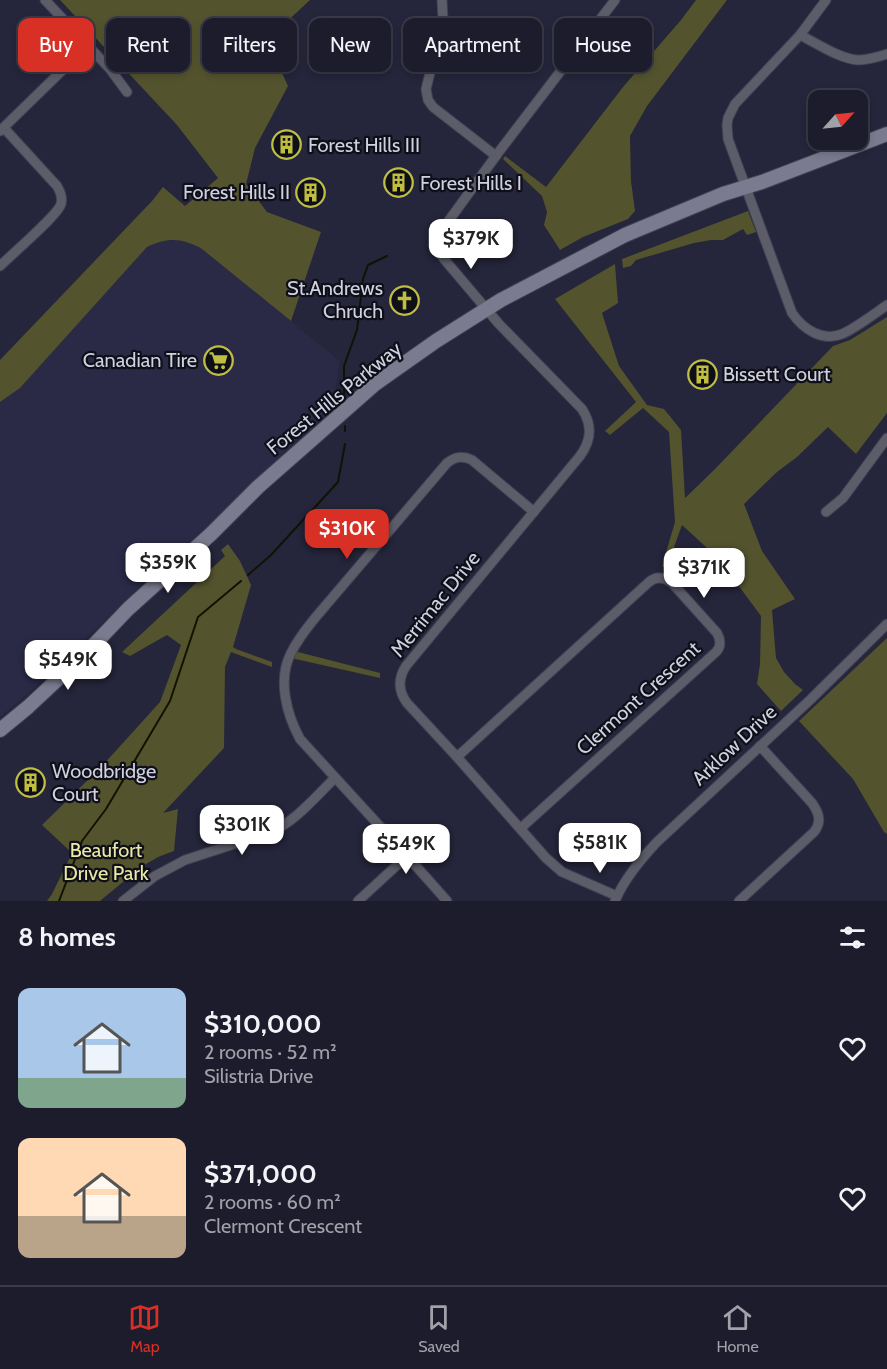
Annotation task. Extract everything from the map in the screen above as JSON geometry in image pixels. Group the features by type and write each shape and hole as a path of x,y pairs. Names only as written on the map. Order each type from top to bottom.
{"main road":[{"name":"Forest Hills Parkway","path":"0,730 87,652 128,609 211,534 258,487 375,384 436,341 486,309 615,240 723,194 762,182 887,134"}],"street":[{"path":"45,0 62,18"},
{"path":"442,0 443,20 426,86 427,97 433,107 496,156"},
{"path":"486,309 444,259 438,249 438,238 496,156 615,0"},
{"path":"826,0 800,35 739,98 730,113 727,125 728,139 792,313 798,321 814,333 832,337 841,334 887,305"},
{"path":"800,35 846,58 859,60 887,54"},
{"path":"94,51 127,92"},
{"path":"0,266 56,213 62,201 57,186 2,130 61,72"},
{"name":"Merrimac Drive","path":"486,309 580,407 589,423 590,437 584,451 406,666 401,674 400,689 404,700 546,858 562,872 616,898"},
{"path":"826,512 843,498 887,438"},
{"path":"447,901 300,740 288,711 284,685 286,666 302,635 451,460 460,457 472,460 534,512"},
{"name":"Clermont Crescent","path":"457,757 649,582 654,578 663,578 672,583 717,633 719,648 521,828"},
{"name":"Arklow Drive","path":"616,898 644,856 887,624"},
{"path":"739,901 814,832 819,821 818,811 812,803 760,746"},
{"path":"123,901 155,876 185,860 281,827 294,818 335,778"},
{"path":"358,901 406,856"}],"shaded area":[{"path":"178,240 202,249 340,361 333,404 219,516 150,577 31,691 0,717 0,402 20,388 147,247 160,241"}],"green space":[{"path":"60,0 310,0 291,18 202,18 202,72 282,72 288,86 255,148 246,184 267,212 321,232 291,321 202,249 175,240 147,247 20,388 0,402 0,360 163,187 185,206 218,178 177,125 127,72 190,72 190,18 106,18 106,49 94,36 94,18 77,18"},
{"path":"696,0 727,0 647,106 630,136 631,181 635,211 628,219 583,237 560,250 544,225 547,212 542,196 503,159 505,156 546,187 636,72 652,72 652,54"},
{"path":"748,211 756,232 747,235 743,229 723,240 694,243 636,260 631,266 623,268 622,259"},
{"path":"615,264 618,303 602,313 619,366 647,405 664,409 681,430 685,498 833,346 850,340 887,317 887,413 856,454 828,427 744,504 762,551 795,599 772,610 776,658 784,672 803,690 781,711 757,684 760,664 761,616 718,558 682,525 666,569 662,566 675,522 669,432 643,408 610,435 605,431 636,402 555,299"},
{"name":"Beaufort Drive Park","path":"228,544 240,561 251,585 233,647 272,662 272,667 231,652 225,667 224,748 163,813 178,809 174,851 141,867 100,901 47,901 72,853 42,825 102,766 160,702 181,645 167,635 130,656 122,652 225,556 221,550"},
{"path":"887,638 887,834 853,779 799,721"},
{"path":"294,651 380,673 380,678 291,658"}],"waterway":[{"path":"344,395 344,366 357,330 363,279 368,265 387,256"},
{"path":"345,426 345,431"},
{"path":"248,575 271,555 338,482 345,444"},
{"path":"59,901 82,841 106,809 170,701 198,617 241,581"}],"place":[{"name":"Forest Hills III","path":"287,145"},
{"name":"Forest Hills I","path":"399,183"},
{"name":"Forest Hills II","path":"311,192"},
{"name":"St.Andrews Chruch","path":"404,300"},
{"name":"Canadian Tire","path":"218,360"},
{"name":"Bissett Court","path":"702,374"},
{"name":"Woodbridge Court","path":"31,782"}]}
